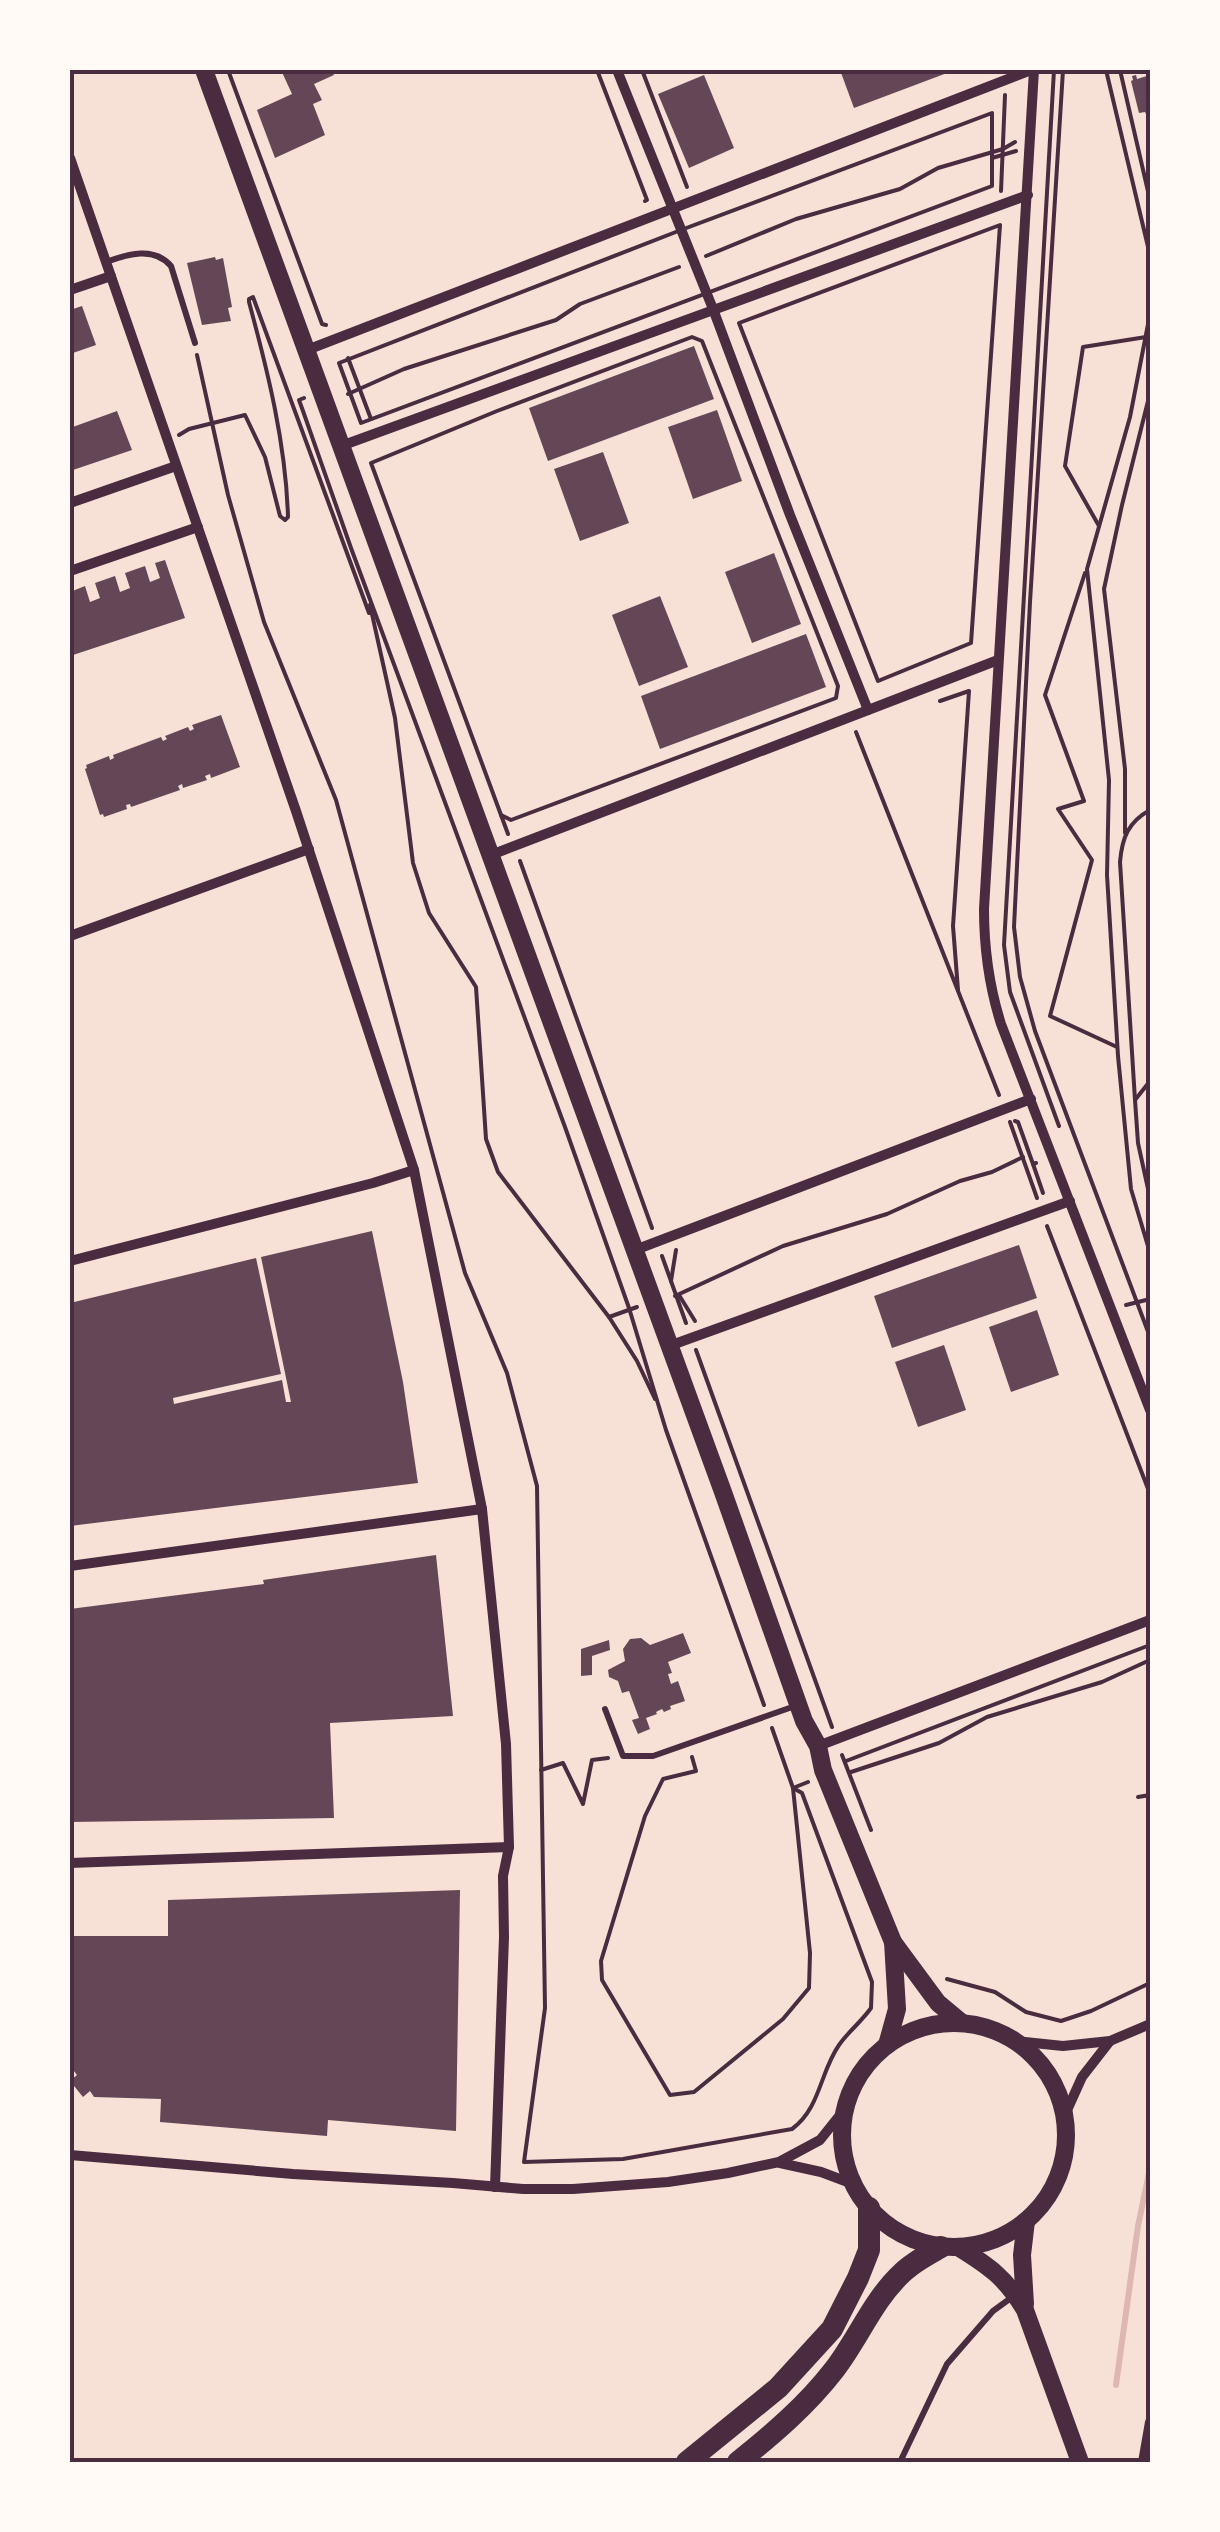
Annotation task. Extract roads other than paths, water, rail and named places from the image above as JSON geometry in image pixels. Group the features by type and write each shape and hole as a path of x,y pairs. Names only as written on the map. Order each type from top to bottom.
{"highway":[{"path":"687,2462 778,2388 832,2329 869,2250 869,2208"},
{"path":"738,2462 788,2421 832,2373 877,2302 900,2274 916,2261 949,2247"}],"main road":[{"path":"204,70 799,1705 818,1746 824,1772 894,1942 938,2003 962,2023"},
{"path":"886,2045 898,2009 894,1942"},
{"path":"962,2023 990,2029 1015,2042 1048,2074 1064,2117 1059,2174 1042,2204 1026,2221 999,2238 979,2244 949,2247 920,2242 884,2223 853,2184 842,2144 844,2110 862,2071 886,2045 922,2028 942,2024 962,2023"},
{"path":"1021,2302 1026,2221"},
{"path":"949,2247 993,2269 1021,2302 1080,2462"}],"street":[{"path":"617,70 868,710"},
{"path":"307,350 1033,70 984,940 996,1007 1150,1410"},
{"path":"70,158 308,848 414,1170 482,1508 506,1744 510,1847 502,1876 504,1937 495,2187"},
{"path":"341,446 1028,194"},
{"path":"70,290 111,276"},
{"path":"70,503 176,466"},
{"path":"70,571 198,527"},
{"path":"491,855 998,660"},
{"path":"70,936 308,848"},
{"path":"634,1250 1031,1099"},
{"path":"70,1261 414,1170"},
{"path":"669,1346 1070,1200"},
{"path":"70,1566 482,1508"},
{"path":"818,1746 1150,1620"},
{"path":"70,1863 510,1847"},
{"path":"1015,2042 1063,2046 1110,2041 1150,2024"},
{"path":"1064,2117 1082,2077 1110,2041"},
{"path":"70,2155 293,2174 572,2189 668,2182 779,2162 820,2140 844,2110"},
{"path":"779,2162 853,2184"},
{"path":"1143,2462 1150,2422"}],"lane":[{"path":"106,262 127,254 164,257 171,266 195,343"},
{"path":"605,1709 623,1756 653,1756 799,1705"},
{"path":"900,2462 947,2364 994,2311 1021,2302"}],"waterway":[{"path":"1116,2385 1150,2168"}]}
